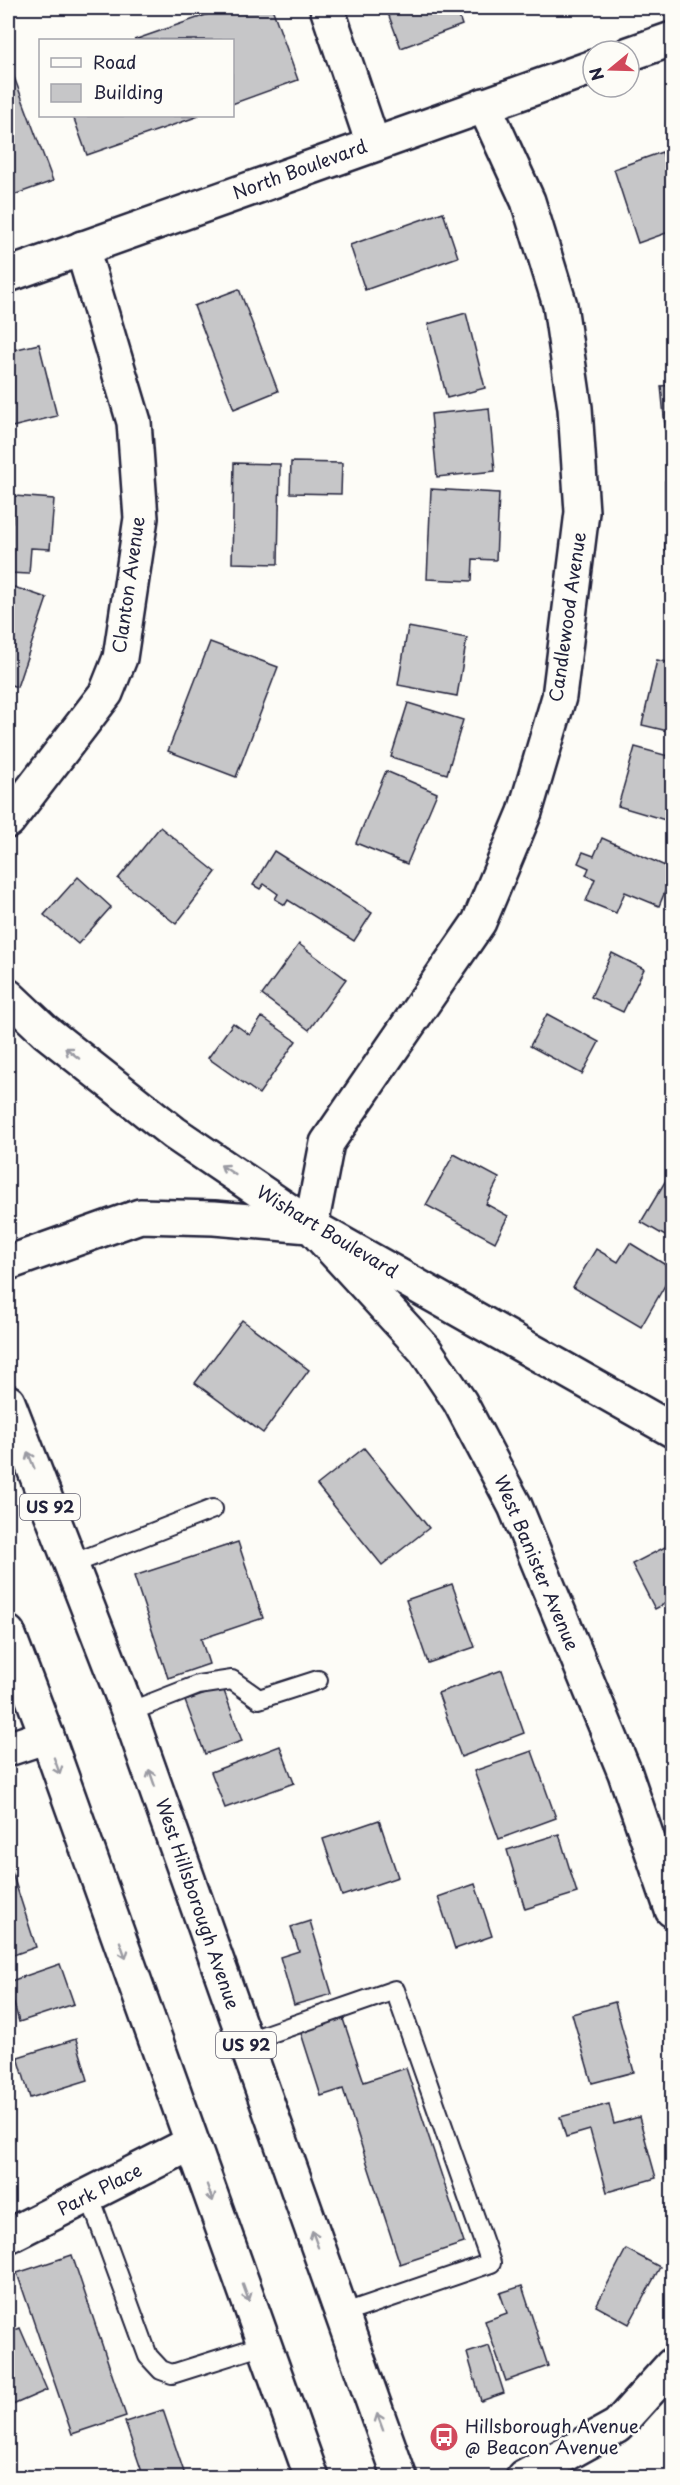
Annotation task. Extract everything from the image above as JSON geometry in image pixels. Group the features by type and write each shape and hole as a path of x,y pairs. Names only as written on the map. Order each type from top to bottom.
{"street":[{"path":"327,8 373,144"},
{"path":"641,50 672,39"},
{"name":"North Boulevard","path":"8,275 581,71"},
{"name":"Candlewood Avenue","path":"311,1226 327,1143 479,922 525,812 559,697 582,512 575,408 560,305 528,201 484,105"},
{"name":"Clanton Avenue","path":"8,821 106,693 120,658 141,518 134,422 82,249"},
{"name":"Wishart Boulevard","path":"8,996 45,1031 174,1133 311,1226 672,1430"},
{"path":"8,1263 140,1216 214,1218 311,1226"},
{"name":"West Banister Avenue","path":"311,1226 425,1350 460,1402 515,1506 625,1773 672,1910"},
{"name":"West Hillsborough Avenue","path":"8,1402 129,1712 400,2478"},
{"path":"8,1633 47,1736 312,2478"},
{"path":"8,1749 47,1736"},
{"name":"Park Place","path":"8,2236 192,2143"},
{"path":"523,2478 617,2426 672,2365"}],"lane":[{"path":"72,1563 213,1509"},
{"path":"129,1712 198,1685 231,1680 259,1699 318,1680"},
{"path":"245,2042 395,1990 399,2001 491,2263 342,2314"},
{"path":"89,2195 148,2355 161,2370 172,2374 264,2345"}],"building":[{"path":"226,8 272,8 298,80 234,103 234,39 137,39"},
{"path":"386,8 456,8 462,25 401,48"},
{"path":"8,61 53,181 8,197"},
{"path":"73,117 196,117 87,155"},
{"path":"662,152 672,183 672,231 638,243 614,169"},
{"path":"443,212 458,257 365,290 350,245"},
{"path":"239,289 278,391 234,409 194,306"},
{"path":"466,313 485,388 447,398 428,324"},
{"path":"39,344 57,416 8,428 8,351"},
{"path":"672,385 672,456 668,456 661,386"},
{"path":"489,408 495,471 437,477 431,414"},
{"path":"291,462 342,463 341,494 290,493"},
{"path":"234,463 280,464 278,564 232,563"},
{"path":"665,481 672,481 672,550 665,550"},
{"path":"431,489 499,493 496,560 473,559 472,581 427,579"},
{"path":"14,496 54,499 50,549 31,548 29,574 8,573 8,522 12,522"},
{"path":"8,585 47,598 17,687 8,684"},
{"path":"408,627 467,638 457,696 398,685"},
{"path":"210,642 278,667 236,777 168,751"},
{"path":"657,660 672,663 672,732 642,725"},
{"path":"408,703 463,720 447,774 391,757"},
{"path":"635,747 672,757 672,822 618,806"},
{"path":"386,771 437,793 407,864 356,843"},
{"path":"160,827 216,872 176,924 118,879"},
{"path":"602,838 672,869 672,882 667,887 659,906 625,892 616,913 586,901 595,879 586,875 589,868 578,863 583,852 594,856"},
{"path":"274,851 372,913 354,941 288,900 285,905 275,899 278,894 264,884 260,889 253,885"},
{"path":"78,877 111,907 78,944 44,915"},
{"path":"299,944 346,979 309,1030 262,995"},
{"path":"612,953 644,969 623,1012 591,997"},
{"path":"547,1014 599,1042 582,1074 530,1046"},
{"path":"262,1017 296,1041 259,1094 208,1058 233,1023 250,1035"},
{"path":"454,1154 499,1178 486,1204 508,1216 495,1242 426,1205"},
{"path":"672,1170 672,1240 641,1222"},
{"path":"630,1243 672,1269 672,1273 641,1327 573,1287 596,1249 618,1262"},
{"path":"242,1320 309,1370 263,1433 195,1383"},
{"path":"364,1448 429,1528 382,1565 317,1485"},
{"path":"238,1542 263,1618 201,1639 209,1664 168,1678 134,1576"},
{"path":"669,1545 672,1552 672,1600 655,1609 632,1564"},
{"path":"452,1584 475,1647 428,1663 406,1600"},
{"path":"502,1670 524,1733 461,1757 438,1693"},
{"path":"223,1688 242,1741 205,1754 185,1701"},
{"path":"280,1746 294,1783 225,1808 211,1772"},
{"path":"532,1751 556,1818 499,1839 474,1771"},
{"path":"379,1820 398,1877 342,1896 323,1839"},
{"path":"559,1834 577,1893 525,1909 507,1850"},
{"path":"8,1860 36,1947 8,1957"},
{"path":"475,1884 492,1936 455,1949 438,1897"},
{"path":"310,1921 332,1994 294,2005 280,1957 299,1951 291,1927"},
{"path":"60,1964 74,2004 19,2022 8,1982"},
{"path":"615,2002 634,2072 592,2083 572,2014"},
{"path":"342,2016 364,2082 406,2068 464,2243 400,2264 343,2089 321,2096 300,2030"},
{"path":"76,2039 88,2080 30,2098 18,2057"},
{"path":"609,2104 614,2124 639,2117 656,2178 607,2192 590,2130 566,2137 560,2117"},
{"path":"626,2249 660,2267 629,2324 596,2306"},
{"path":"72,2255 126,2416 72,2434 17,2273"},
{"path":"522,2286 548,2366 506,2381 485,2321 507,2313 500,2293"},
{"path":"20,2328 47,2390 8,2407 8,2333"},
{"path":"489,2346 504,2393 481,2401 467,2353"},
{"path":"163,2410 186,2478 144,2478 125,2422"}],"place":[{"name":"Hillsborough Avenue @ Beacon Avenue","path":"444,2437"}]}
